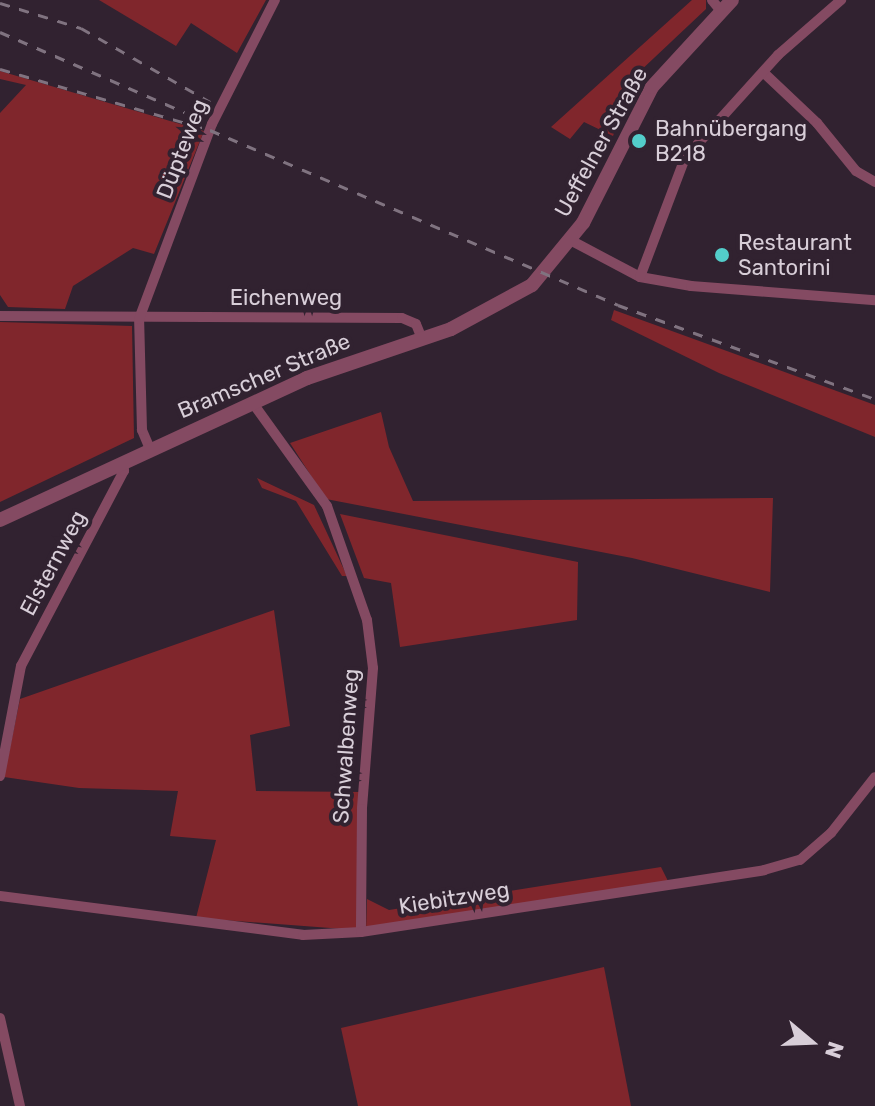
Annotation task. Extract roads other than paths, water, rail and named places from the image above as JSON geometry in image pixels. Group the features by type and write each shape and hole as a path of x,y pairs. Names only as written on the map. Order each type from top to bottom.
{"street":[{"name":"Düpteweg","path":"139,319 212,124 275,0"},
{"name":"Ueffelner Straße","path":"544,274 572,241 652,87 716,6 732,0"},
{"path":"640,277 685,158 764,73 841,0"},
{"path":"764,73 817,123 856,171 875,182"},
{"path":"572,241 640,277 691,286 875,300"},
{"name":"Bramscher Straße","path":"0,520 252,402 474,319 544,274"},
{"name":"Eichenweg","path":"0,316 402,318 416,324 422,339"},
{"path":"139,319 142,430 150,449"},
{"name":"Schwalbenweg","path":"252,402 327,506 367,620 373,668 361,839 361,932"},
{"name":"Elsternweg","path":"0,776 21,666 124,471 123,463"},
{"name":"Kiebitzweg","path":"0,896 303,935 361,932 764,870 800,860 831,833 875,777"},
{"path":"0,1018 20,1106"}],"railway":[{"path":"0,3 81,28 210,102"},
{"path":"0,32 184,112"},
{"path":"0,69 210,130 618,305 875,399"}],"place":[{"name":"Bahnübergang B218","path":"639,141"},
{"name":"Restaurant Santorini","path":"722,255"}]}
